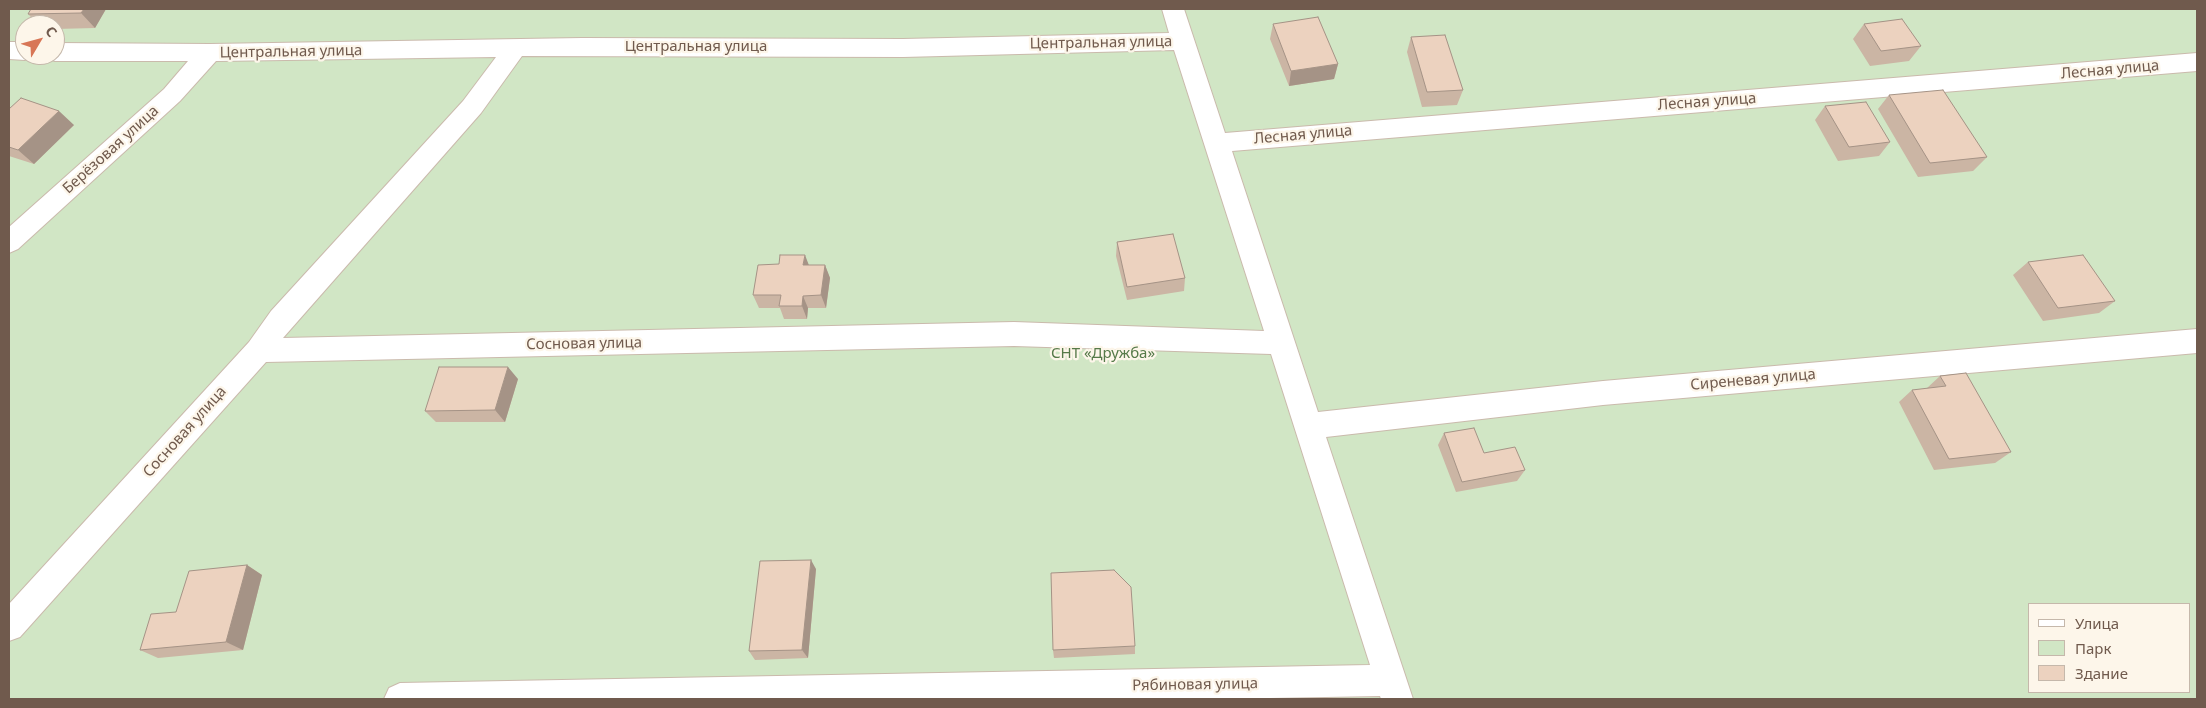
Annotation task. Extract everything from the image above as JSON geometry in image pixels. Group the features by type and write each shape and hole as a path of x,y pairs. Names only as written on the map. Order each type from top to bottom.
{"street":[{"path":"1173,9 1394,690"},
{"name":"Центральная улица","path":"65,52 210,53 516,48 904,48 1183,41"},
{"path":"259,350 281,319 472,107 516,48"},
{"name":"Берёзовая улица","path":"9,242 172,95 210,53"},
{"name":"Лесная улица","path":"1216,143 2197,62"},
{"name":"Сосновая улица","path":"9,626 259,350 1014,334 1281,343"},
{"name":"Сиреневая улица","path":"1309,426 1603,393 2197,341"},
{"name":"Рябиновая улица","path":"400,699 1394,690"}],"green space":[{"name":"СНТ «Дружба»","path":"9,9 2197,9 2197,699 9,699"}],"building":[{"path":"31,9 84,9 81,13 28,14"},
{"path":"1318,17 1338,64 1291,71 1273,24"},
{"path":"1902,19 1921,46 1881,51 1864,24"},
{"path":"1445,35 1463,90 1427,92 1411,37"},
{"path":"1943,90 1987,157 1930,163 1889,95"},
{"path":"21,98 59,111 18,150 9,147 9,109"},
{"path":"1866,102 1890,142 1849,147 1825,106"},
{"path":"1173,234 1185,278 1127,287 1117,242"},
{"path":"780,255 805,255 803,265 825,265 821,295 803,296 802,306 779,306 781,295 753,295 758,265 779,264"},
{"path":"2083,255 2115,301 2058,308 2028,262"},
{"path":"439,367 508,367 495,410 425,411"},
{"path":"1966,373 2011,452 1949,459 1912,390 1946,386 1940,376"},
{"path":"1474,428 1484,453 1515,447 1525,470 1462,482 1444,433"},
{"path":"811,560 802,650 749,651 760,561"},
{"path":"247,565 226,642 140,650 151,614 176,612 189,571"},
{"path":"1114,570 1131,587 1135,646 1053,650 1051,573"}]}
